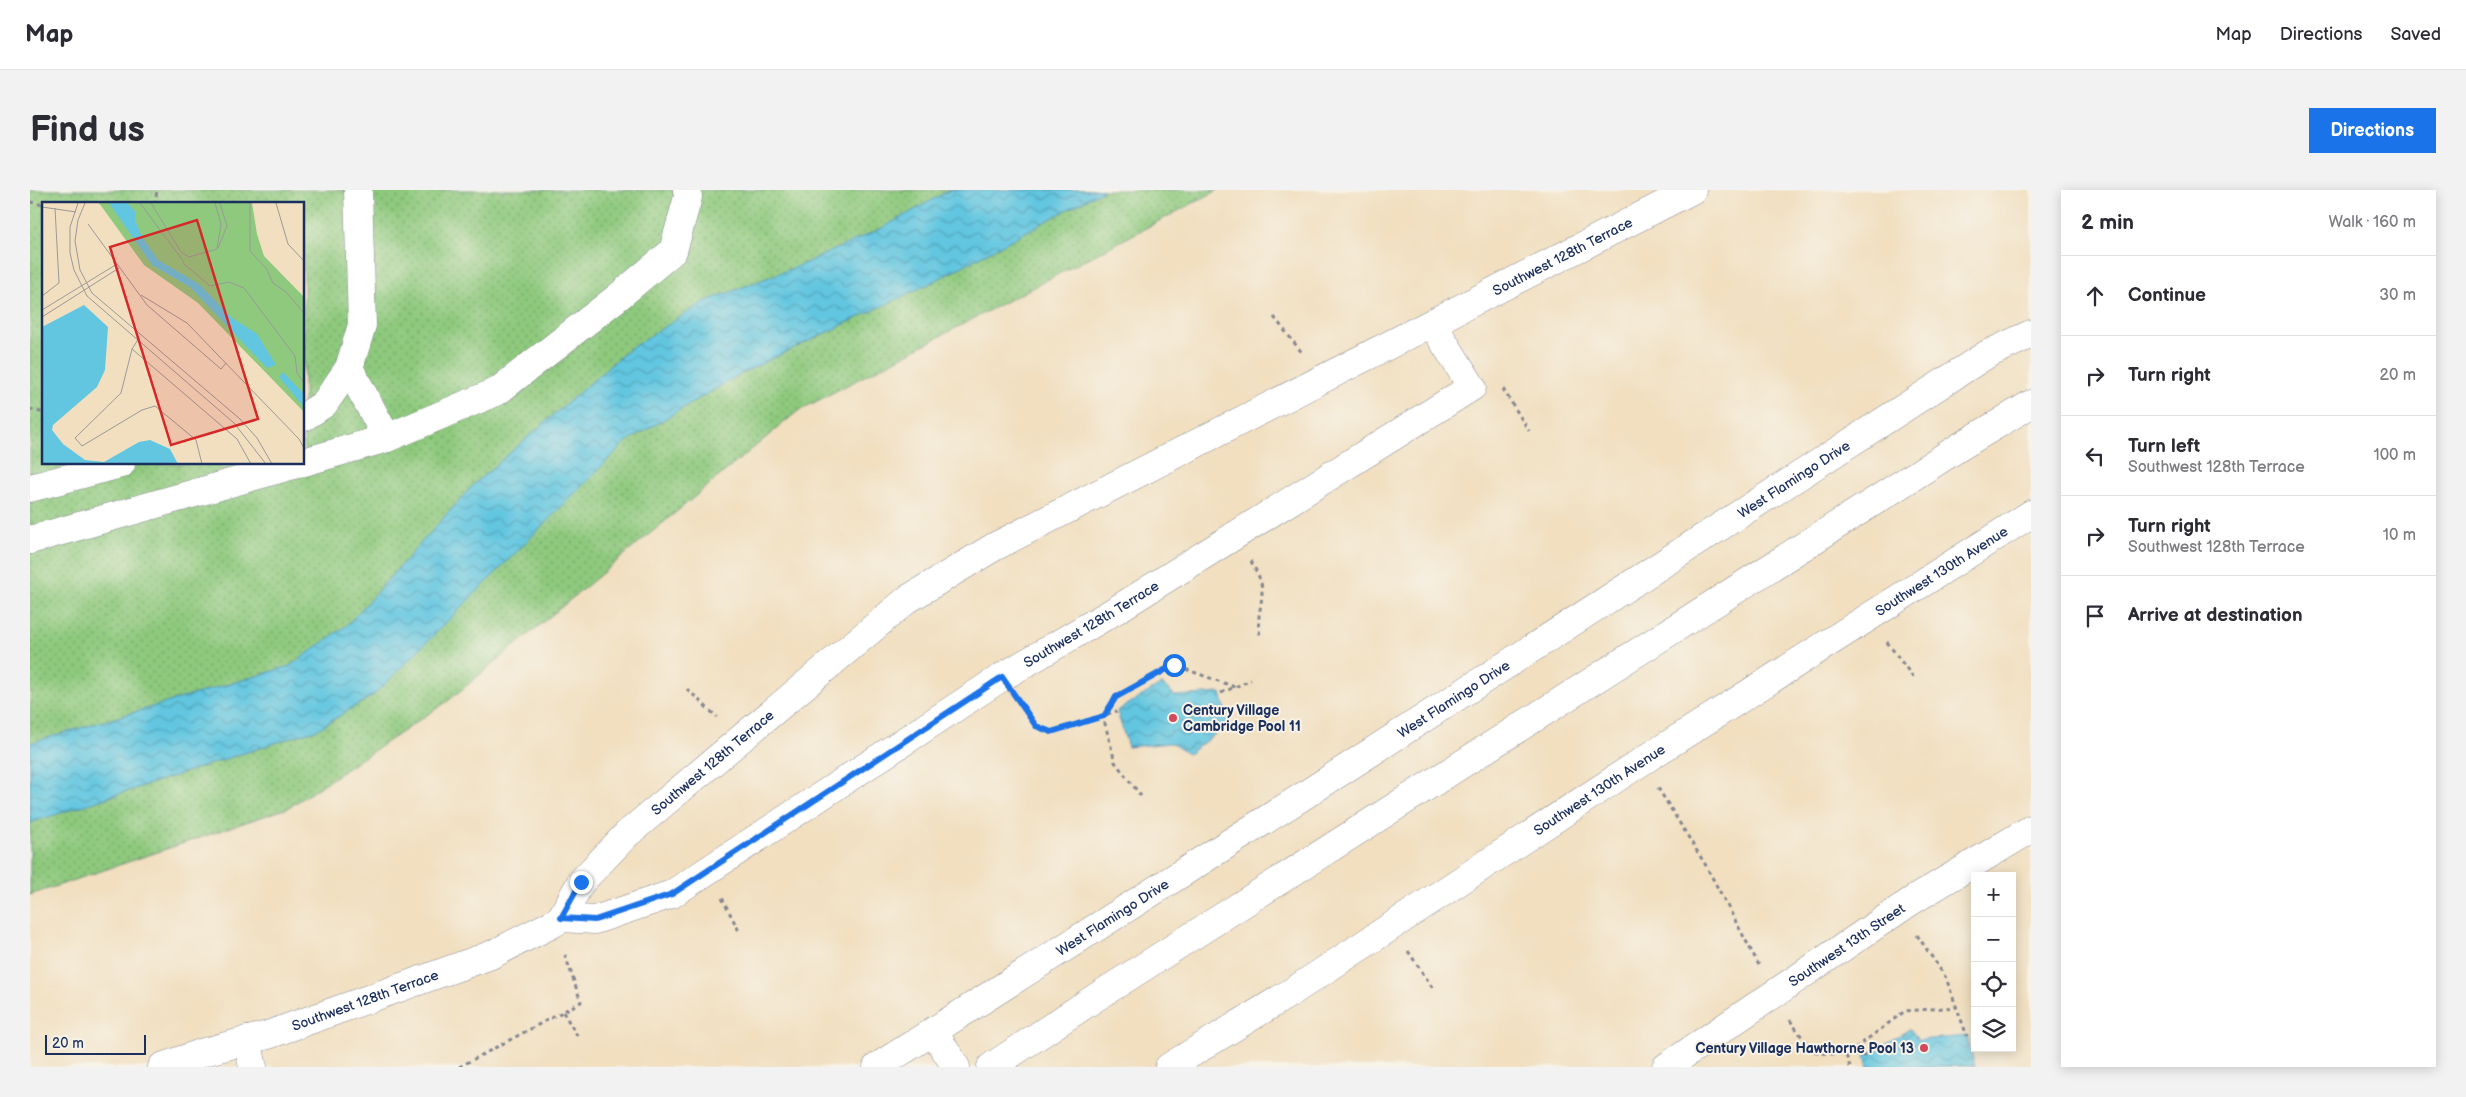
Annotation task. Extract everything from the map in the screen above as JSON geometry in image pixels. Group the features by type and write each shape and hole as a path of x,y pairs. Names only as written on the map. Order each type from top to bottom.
{"street":[{"path":"305,415 324,404 349,368 362,325 358,190"},
{"path":"305,462 387,438 498,391 618,297 673,251 688,196 687,190"},
{"name":"Southwest 128th Terrace","path":"557,920 581,882 627,834 908,599 950,571 994,546 1692,190"},
{"name":"Southwest 128th Terrace","path":"162,1067 206,1060 247,1040 268,1035 491,955 557,920 595,920 672,894 1002,677 1236,536 1472,387 1432,323"},
{"name":"West Flamingo Drive","path":"877,1067 1311,791 1986,355 2031,334"},
{"path":"349,368 387,438"},
{"path":"991,1067 1095,998 1944,457 2031,404"},
{"path":"30,488 118,465"},
{"path":"30,540 293,465"},
{"name":"Southwest 130th Avenue","path":"1169,1067 1290,993 1641,762 2031,514"},
{"name":"Southwest 13th Street","path":"1666,1067 1899,910 2031,829"},
{"path":"933,1031 956,1067"},
{"path":"247,1040 253,1067"}],"path":[{"path":"1274,317 1322,380"},
{"path":"1499,382 1529,431"},
{"path":"1236,536 1261,582 1262,592 1258,619 1261,638"},
{"path":"1868,618 1915,680"},
{"path":"1141,796 1115,762 1104,716 1116,697 1174,665 1235,687"},
{"path":"1002,677 1036,726 1051,732 1117,711"},
{"path":"1221,693 1251,680"},
{"path":"687,689 740,739"},
{"path":"1641,762 1705,864 1774,993 1811,1050 1865,1056"},
{"path":"707,871 740,933"},
{"path":"1899,910 1946,978 1967,1036"},
{"path":"459,1067 581,1002 557,920"},
{"path":"1391,926 1434,990"},
{"path":"1846,1055 1905,1011 1957,1007"},
{"path":"563,1012 578,1037"},
{"path":"1846,1055 1850,1067"}],"green space":[{"path":"30,190 1218,190 798,411 448,701 288,808 30,895"}],"water":[{"path":"950,190 1104,190 931,283 744,372 626,442 374,695 318,729 30,823 30,743 290,666 347,625 474,484 628,350 704,302 808,262 884,227"},
{"name":"Century Village Cambridge Pool 11","path":"1162,684 1175,696 1221,693 1229,724 1188,754 1171,743 1128,747 1117,711"},
{"name":"Century Village Hawthorne Pool 13","path":"1910,1029 1919,1040 1967,1036 1975,1066 1868,1067 1865,1056"}],"place":[{"name":"Century Village Cambridge Pool 11","path":"1173,718"},
{"name":"Century Village Hawthorne Pool 13","path":"1924,1048"}],"route":[{"path":"581,882 561,918 595,920 672,894 1002,677 1036,726 1051,732 1104,716 1116,697 1174,665"}]}
